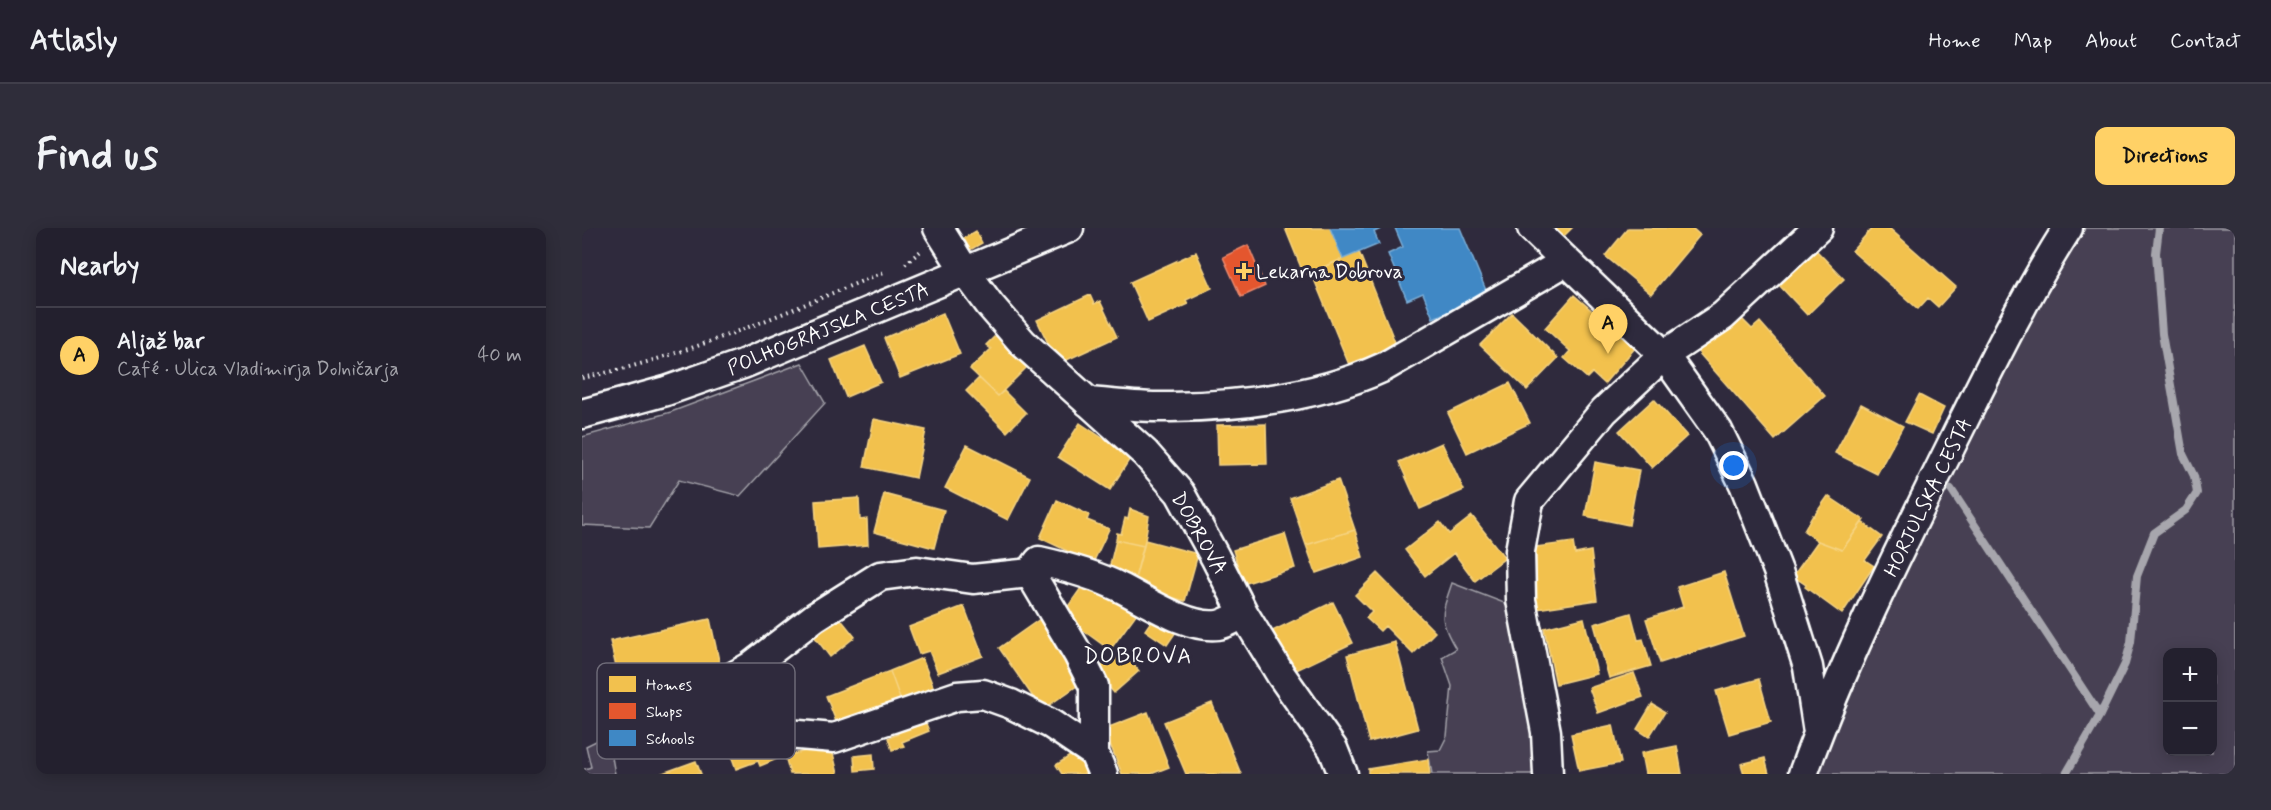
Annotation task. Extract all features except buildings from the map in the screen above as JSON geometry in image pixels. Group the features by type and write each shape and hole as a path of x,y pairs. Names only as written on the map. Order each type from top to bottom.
{"street":[{"name":"POLHOGRAJSKA CESTA","path":"582,414 666,391 743,364 1069,228"},
{"path":"1532,228 1664,355 1718,431 1744,484 1778,571 1808,667 1818,732"},
{"path":"1548,774 1546,732 1521,600 1520,551 1529,501 1604,411 1664,355 1724,316 1818,228"},
{"name":"HORJULSKA CESTA","path":"1803,774 1818,732 1902,546 1999,348 2068,228"},
{"name":"DOBROVA","path":"941,234 990,305 1023,344 1145,453 1180,493 1244,614 1281,675 1333,749 1343,774"},
{"path":"1088,402 1169,407 1220,405 1282,397 1354,381 1384,367 1566,262"},
{"path":"755,663 815,617 880,576 917,571 974,579 1030,573 1039,561 1059,565 1118,586 1189,622 1219,625 1244,614"},
{"path":"1030,573 1078,654 1094,686 1099,763"},
{"path":"795,735 834,738 957,696 983,694 1011,704 1051,724 1099,763"}],"path":[{"path":"897,267 908,263 941,234"},
{"path":"582,378 620,370 727,336 886,272"}],"shaded area":[{"path":"2085,228 2235,228 2235,774 1818,774 1867,649 2017,341"},
{"path":"802,363 825,403 740,496 679,480 649,528 582,525 582,437 671,412"},
{"path":"1452,583 1512,606 1540,774 1432,774 1428,751 1440,750 1447,736 1452,686 1442,657 1456,649 1446,631 1443,617"},
{"path":"597,740 597,759 612,759 615,774 582,774 582,770 591,767 586,746"}],"waterway":[{"path":"2066,774 2100,715 2125,664 2131,642 2137,576 2154,533 2186,510 2197,493 2194,476 2183,454 2162,334 2156,253 2159,228"},
{"path":"1951,489 2100,715"}],"place":[{"name":"Lekarna Dobrova","path":"1244,271"},
{"name":"Aljaž bar","path":"1608,354"}],"district":[{"name":"DOBROVA","path":"1138,655"}]}
